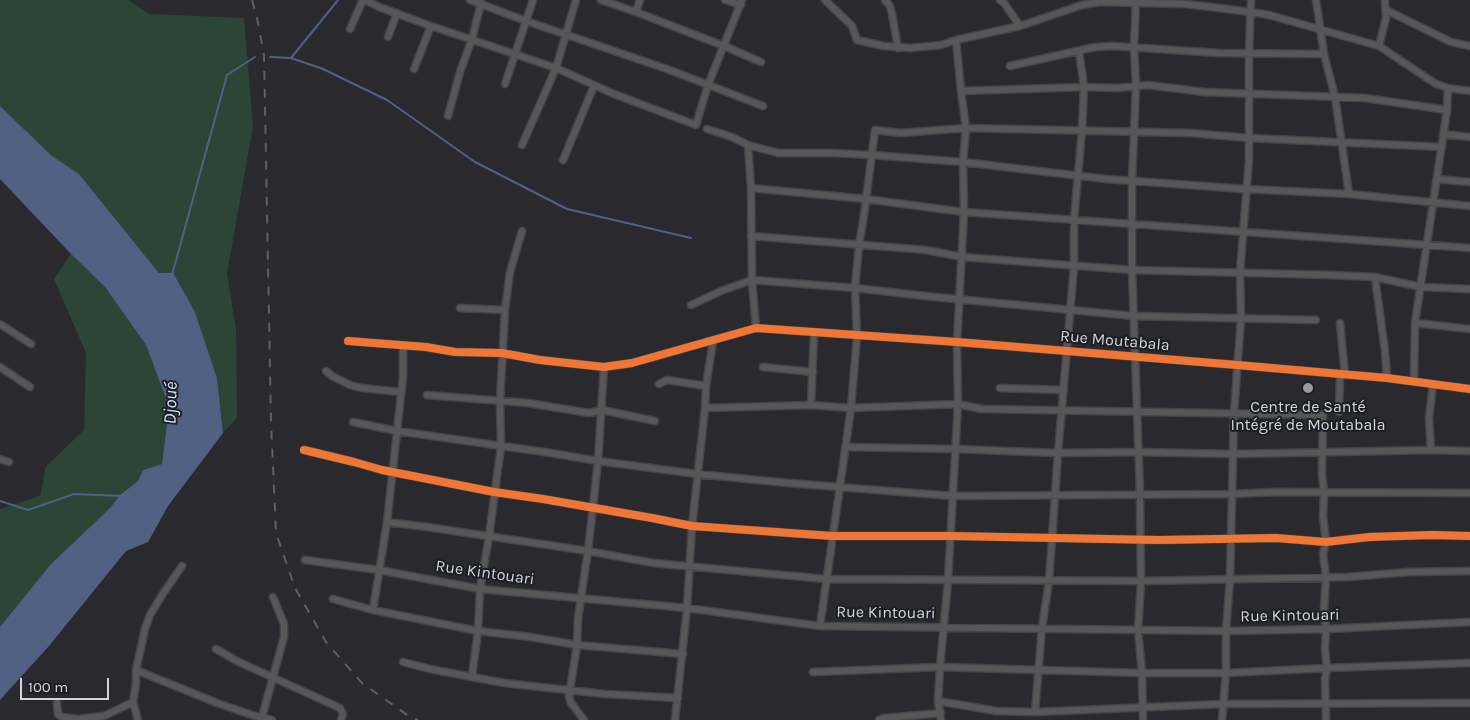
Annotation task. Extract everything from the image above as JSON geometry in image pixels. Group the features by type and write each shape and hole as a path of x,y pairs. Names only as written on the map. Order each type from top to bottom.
{"street":[{"path":"350,29 364,0 431,26 556,68 594,86 696,125 708,86 742,2 725,0"},
{"path":"470,0 667,69 763,106"},
{"path":"506,84 533,0"},
{"path":"522,145 556,68 576,0"},
{"path":"601,0 724,46 761,62"},
{"path":"636,12 640,0"},
{"path":"825,0 852,26 857,40 898,48 941,45 1020,26 1082,5 1100,2 1186,4 1251,12 1269,15 1379,46 1432,81 1448,88 1470,91"},
{"path":"885,0 890,6 898,48"},
{"path":"1000,0 1020,26"},
{"path":"1222,720 1232,538 1234,413 1241,318 1240,272 1249,138 1248,93 1251,0"},
{"path":"1316,0 1324,54 1335,97 1349,194"},
{"path":"1379,46 1386,10 1385,0"},
{"path":"1136,2 1132,270 1142,581 1138,630 1142,673 1143,720"},
{"path":"448,116 481,3"},
{"path":"1386,10 1443,38 1470,46"},
{"path":"388,37 397,13"},
{"path":"414,68 431,26"},
{"path":"879,720 884,718 941,716 938,702 948,580 958,404 957,342 964,212 963,162 966,128 956,40"},
{"path":"1010,66 1095,47 1134,47 1219,53 1324,54"},
{"path":"1035,712 1042,628 1049,580 1054,496 1074,266 1074,220 1084,87 1079,51"},
{"path":"961,91 1084,87 1118,88 1148,85 1204,92 1366,98 1447,110"},
{"path":"563,160 594,86"},
{"path":"1414,381 1415,323 1442,147 1448,88"},
{"path":"820,626 851,408 857,336 856,288 859,245 875,130 900,133 966,128 1190,133 1249,138 1442,147"},
{"path":"707,130 732,137 748,145 778,153 872,155 963,162 1132,181 1349,194 1470,206"},
{"path":"1443,134 1470,137"},
{"path":"348,341 455,352 502,353 540,360 604,367 632,363 756,328 752,280 751,188 748,145"},
{"path":"1437,179 1470,182"},
{"path":"751,188 964,212 1470,248"},
{"path":"472,677 478,631 480,589 501,447 500,401 505,310 510,272 522,231"},
{"path":"751,236 926,250 962,257 1074,266 1132,270 1240,272 1375,278 1421,288 1470,289"},
{"path":"1375,278 1387,378"},
{"path":"692,305 721,291 752,280 856,288 1134,316 1316,320"},
{"path":"460,308 505,310"},
{"path":"1340,323 1342,375 1340,412"},
{"path":"1415,323 1470,329"},
{"path":"0,324 31,344"},
{"name":"Rue Moutabala","path":"756,328 1237,365 1387,378 1470,389"},
{"path":"811,406 814,332"},
{"path":"675,720 687,608 697,474 706,408 706,386 712,341"},
{"path":"373,610 387,522 401,392 403,346"},
{"path":"763,366 813,372"},
{"path":"0,367 30,387"},
{"path":"584,720 569,700 598,462 604,367"},
{"path":"326,371 350,385 401,392"},
{"path":"660,384 667,380 706,386"},
{"path":"1431,450 1432,384"},
{"path":"1000,388 1064,390"},
{"path":"427,395 528,403 589,413 602,410 655,421"},
{"path":"706,408 811,406 851,408 958,404 982,409 1323,415 1322,474 1326,542 1323,554 1326,576 1324,609 1327,668 1325,680 1326,720"},
{"path":"353,422 397,431 552,453 598,462 697,474 952,496 1233,494 1249,492 1470,492"},
{"path":"846,447 1058,453 1234,454 1470,451"},
{"path":"304,450 392,472 494,492 692,526 832,536 1141,539 1276,538 1326,542 1432,535 1470,536"},
{"path":"0,459 9,462"},
{"path":"387,522 588,551 652,563 826,579 1142,581 1470,571"},
{"name":"Rue Kintouari","path":"306,560 379,570 480,589 687,608 820,626 1226,631 1326,629 1470,622"},
{"path":"139,719 134,702 136,670 145,629 150,614 182,566"},
{"path":"262,717 284,637 284,624 273,596"},
{"path":"334,599 373,610 478,631 531,636 577,645 682,654"},
{"path":"216,649 239,662 340,708 343,714 341,720"},
{"path":"403,662 504,683 606,694 678,698"},
{"path":"813,672 940,667 1142,673 1226,673 1470,663"},
{"path":"136,670 252,718 262,717 272,720"},
{"path":"57,703 58,714 62,717 78,718 104,716 134,702"},
{"path":"938,702 996,711 1035,712 1223,704 1470,703"}],"green space":[{"path":"0,0 128,0 150,14 244,18 253,126 227,274 236,329 237,418 223,433 217,378 195,312 159,273 79,174 52,156 0,106"},
{"path":"71,254 105,287 146,345 169,407 162,464 143,470 138,481 120,495 110,508 50,565 0,627 0,509 40,496 46,466 84,430 86,353 54,279"}],"water":[{"name":"Djoué","path":"0,106 52,156 79,174 159,273 173,273 195,312 217,378 223,433 168,506 148,542 126,551 49,646 0,700 0,627 50,565 110,508 120,495 138,481 143,470 162,464 169,407 146,345 105,287 0,179"}],"waterway":[{"path":"270,57 291,58 338,0"},
{"path":"172,275 227,75 255,57"},
{"path":"291,58 323,69 387,100 475,162 567,209 691,238"},
{"path":"0,501 28,510 74,494 121,496"}],"railway":[{"path":"252,0 264,55 271,422 276,533 295,588 326,642 362,683 410,717 418,720"}],"cycle path":[{"path":"348,341 426,347 455,352 502,353 540,360 604,367 632,363 756,328 1237,365 1387,378 1470,389"},
{"path":"304,450 382,470 494,492 692,526 832,536 1159,540 1276,538 1326,542 1369,537 1470,536"}],"place":[{"name":"Centre de Santé Intégré de Moutabala","path":"1308,388"}]}
